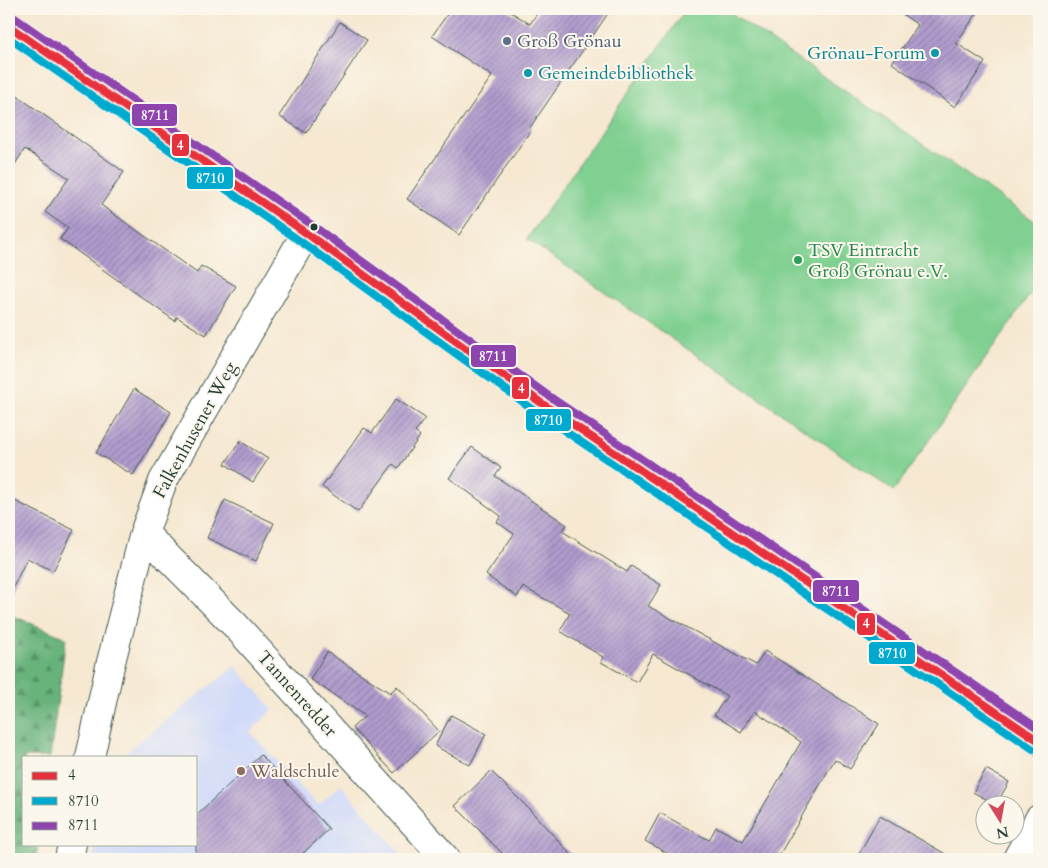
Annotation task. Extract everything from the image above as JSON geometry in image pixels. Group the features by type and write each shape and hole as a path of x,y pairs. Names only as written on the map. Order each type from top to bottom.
{"main road":[{"path":"9,26 306,233 540,402 1039,742"}],"street":[{"name":"Falkenhusener Weg","path":"90,756 110,666 144,533 163,481 306,233"},
{"name":"Tannenredder","path":"144,533 236,626 446,859"},
{"path":"1017,859 1039,819"},
{"path":"69,859 72,846"}],"shaded area":[{"name":"Waldschule","path":"235,666 273,709 250,732 318,806 341,785 405,859 93,859 95,846 198,846 198,756 121,756"}],"green space":[{"name":"TSV Eintracht Groß Grönau e.V.","path":"686,9 725,9 1039,224 1039,281 894,491 527,239"},
{"path":"9,614 66,638 50,756 22,756 22,846 38,846 36,859 9,859"}],"building":[{"path":"451,9 506,9 530,24 540,9 611,9 459,235 407,199 492,76 432,36"},
{"name":"Grönau-Forum","path":"895,9 980,9 956,43 985,62 955,107 892,63 918,25"},
{"path":"340,22 367,40 306,133 279,116"},
{"path":"9,90 124,172 101,205 197,273 201,266 236,286 206,335 177,317 175,321 60,239 68,228 45,212 69,178 25,149 9,173"},
{"path":"134,389 171,412 133,475 96,453"},
{"path":"396,399 425,418 415,432 420,436 398,468 393,464 358,512 322,487 364,428 372,433"},
{"path":"240,441 268,459 253,482 225,464"},
{"path":"472,447 501,468 495,476 567,525 562,531 627,572 631,566 661,585 648,606 756,665 765,651 879,724 850,769 835,759 777,859 678,859 645,841 660,813 709,840 716,827 743,841 801,742 755,711 741,732 714,715 727,696 653,654 637,682 601,662 603,657 560,631 570,613 523,587 517,597 486,575 514,534 497,522 501,516 449,478"},
{"path":"9,498 74,530 53,571 27,558 9,596"},
{"path":"225,500 274,523 256,561 207,538"},
{"path":"327,652 390,693 397,686 439,731 394,773 352,728 365,716 310,679"},
{"path":"451,715 486,734 470,765 435,746"},
{"path":"261,755 329,829 297,859 196,859 198,813"},
{"path":"986,769 1009,782 1001,796 980,796 973,792"},
{"path":"491,771 575,859 508,859 455,806"},
{"path":"880,816 954,859 856,859"}],"transit line":[{"name":"8711","path":"15,18 312,225 546,394 1039,729"},
{"name":"4","path":"9,26 306,233 540,402 1039,741"},
{"name":"8710","path":"9,38 300,241 534,410 1033,749"}],"place":[{"name":"Groß Grönau","path":"507,41"},
{"name":"Grönau-Forum","path":"935,53"},
{"name":"Gemeindebibliothek","path":"528,73"},
{"name":"TSV Eintracht Groß Grönau e.V.","path":"798,260"},
{"name":"Waldschule","path":"241,771"}]}
